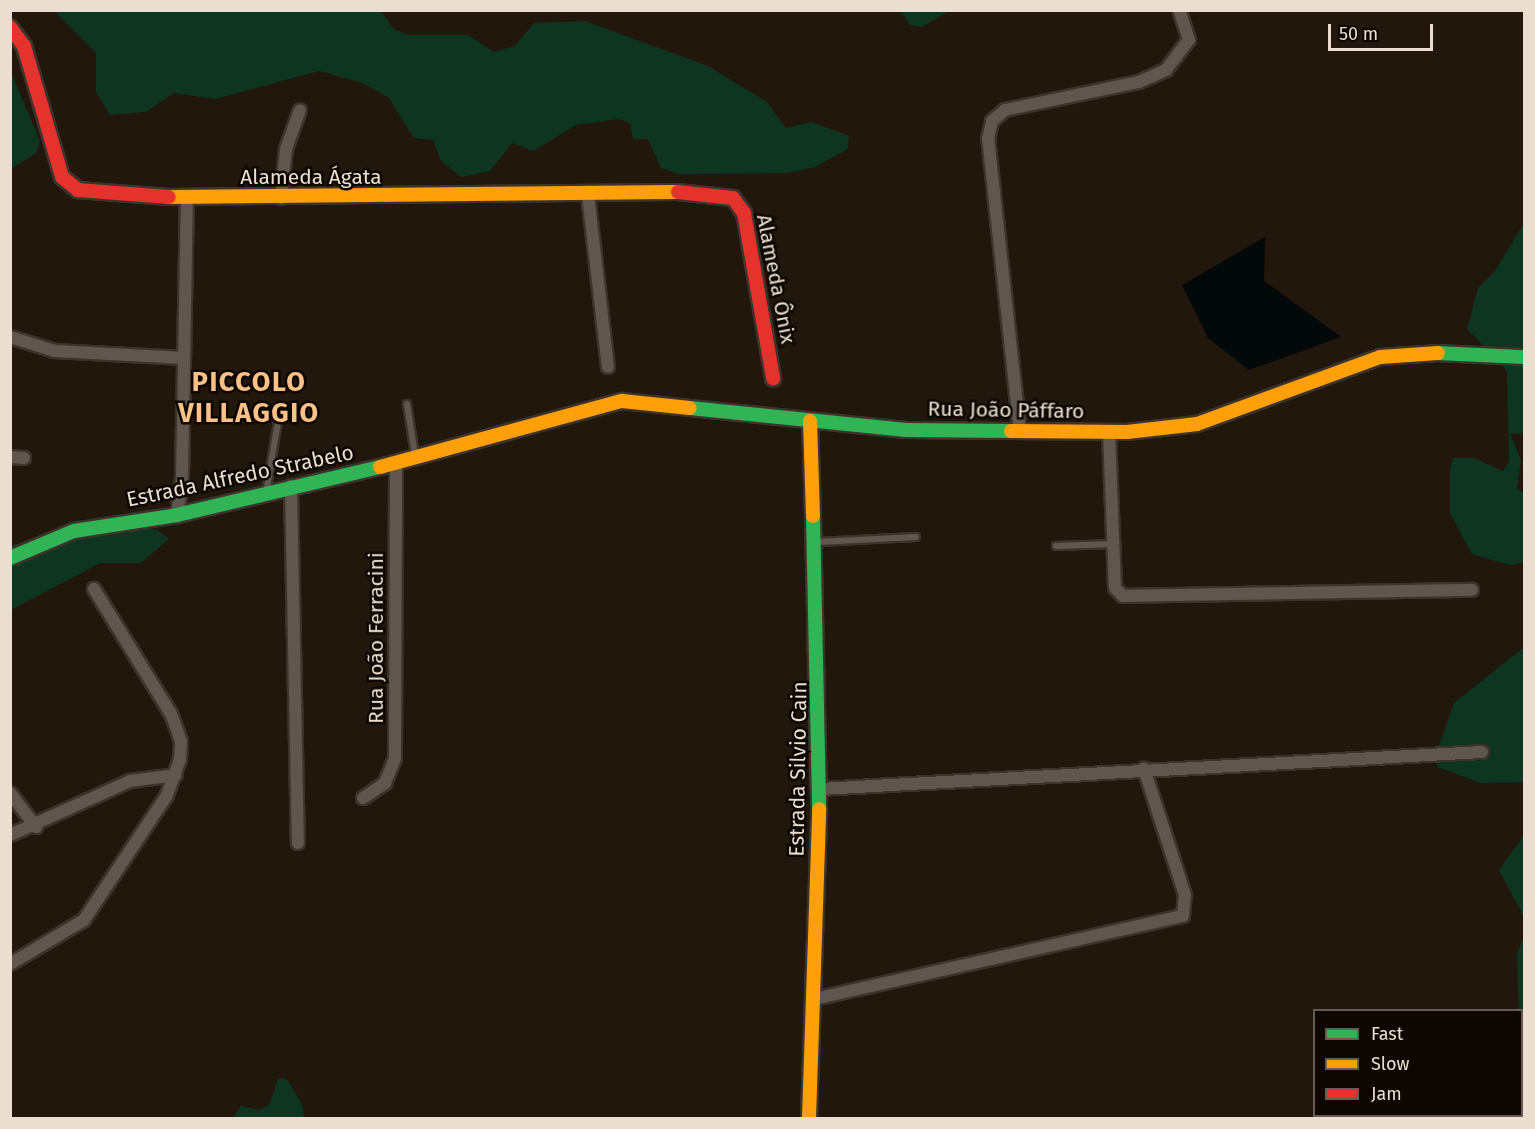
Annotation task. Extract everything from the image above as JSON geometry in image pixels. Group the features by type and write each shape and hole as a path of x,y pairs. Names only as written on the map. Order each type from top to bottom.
{"street":[{"path":"1020,432 988,139 992,121 1005,110 1139,82 1166,70 1189,40 1179,10"},
{"name":"Alameda Ágata","path":"10,27 24,45 68,184 89,192 187,198 726,195"},
{"path":"281,198 286,149 300,110"},
{"path":"588,195 608,367"},
{"name":"Alameda Ônix","path":"726,195 744,213 774,378"},
{"path":"177,515 184,358 187,198"},
{"path":"10,337 55,351 184,358"},
{"name":"Rua João Páffaro","path":"481,443 622,401 810,421 1020,432 1109,432 1219,418 1380,357 1461,351 1524,357"},
{"name":"Estrada Silvio Cain","path":"809,1119 820,789 817,542 810,421"},
{"path":"1109,432 1115,588 1128,598 1472,591"},
{"name":"Estrada Alfredo Strabelo","path":"10,558 74,531 177,515 291,486 481,443"},
{"path":"10,457 24,458"},
{"name":"Rua João Ferracini","path":"363,798 385,783 395,758 396,463"},
{"path":"291,486 298,843"},
{"path":"10,964 84,920 176,775 178,729 94,589"},
{"path":"820,789 1144,769 1482,752"},
{"path":"814,999 1183,916 1185,895 1144,769"},
{"path":"10,835 36,827 130,781 176,775"},
{"path":"10,793 36,827"}],"lane":[{"path":"407,404 415,459"},
{"path":"266,494 280,409"},
{"path":"817,542 916,537"},
{"path":"1056,546 1114,544"}],"green space":[{"path":"54,11 381,11 394,29 409,35 468,35 494,52 515,46 534,23 585,21 708,66 767,102 786,128 811,122 849,136 848,149 815,167 788,173 679,174 661,168 648,139 633,139 630,123 619,119 576,125 533,151 512,143 490,171 461,177 441,161 433,140 414,138 389,98 363,83 319,71 215,99 174,93 146,112 110,115 96,92 96,53"},
{"path":"901,11 949,11 922,27 910,25"},
{"path":"11,72 40,141 36,153 11,169"},
{"path":"1524,223 1524,433 1510,434 1521,460 1517,489 1524,493 1524,562 1510,565 1472,554 1450,513 1450,469 1453,458 1474,458 1503,471 1509,461 1507,371 1467,329 1478,288 1495,271"},
{"path":"136,526 158,530 169,539 141,563 100,563 11,610 11,545 82,527"},
{"path":"1524,647 1524,782 1481,783 1437,767 1439,746 1454,703"},
{"path":"1524,835 1524,917 1499,870"},
{"path":"1524,937 1524,1118 1315,1118 1523,1117 1523,1009 1519,1009 1517,953"},
{"path":"286,1078 302,1104 304,1118 233,1118 241,1106 259,1110 269,1105 278,1079"}],"shaded area":[{"path":"1265,237 1264,281 1341,337 1249,370 1208,338 1182,285"}],"traffic: fast":[{"path":"1438,353 1524,357"},
{"path":"690,408 906,430 1011,431"},
{"path":"10,558 74,531 177,515 380,467"},
{"path":"813,516 819,809"}],"traffic: slow":[{"path":"169,197 678,192"},
{"path":"1011,431 1127,432 1197,424 1380,357 1438,353"},
{"path":"380,467 622,401 690,408"},
{"path":"810,421 813,516"},
{"path":"809,1118 819,809"}],"traffic: jam":[{"path":"10,27 24,46 62,177 78,190 169,197"},
{"path":"678,192 733,198 744,213 773,378"}],"district":[{"name":"PICCOLO VILLAGGIO","path":"249,398"}]}
